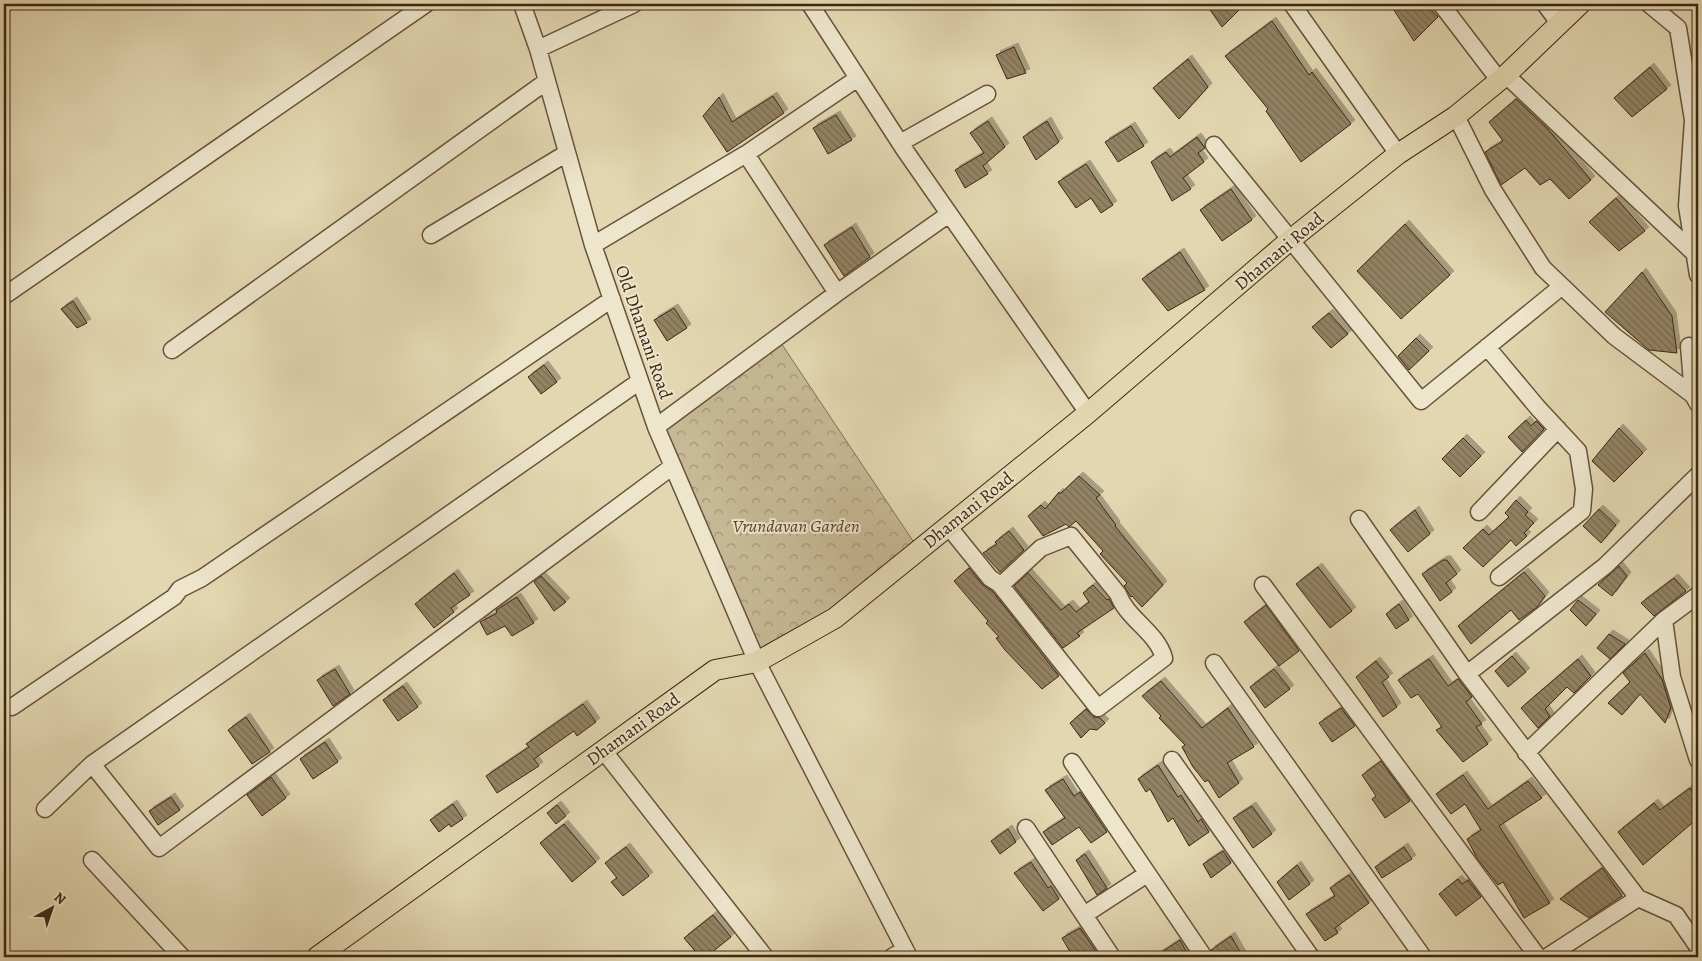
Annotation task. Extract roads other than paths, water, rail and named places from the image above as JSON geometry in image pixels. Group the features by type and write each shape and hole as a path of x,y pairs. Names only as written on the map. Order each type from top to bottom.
{"main road":[{"name":"Dhamani Road","path":"317,957 715,670 757,662 835,618 1088,413 1290,241 1398,154 1456,116 1503,78 1580,4"}],"street":[{"path":"4,296 426,4"},
{"name":"Old Dhamani Road","path":"522,4 538,49 593,245 656,427 757,662 902,955"},
{"path":"538,49 634,4"},
{"path":"810,4 900,143 1088,413"},
{"path":"1292,4 1398,154"},
{"path":"1441,4 1503,78 1693,252"},
{"path":"1545,4 1559,24"},
{"path":"1649,4 1678,28 1696,121 1688,206 1693,252 1698,276"},
{"path":"593,245 746,154 858,78"},
{"path":"172,350 547,81"},
{"path":"900,143 987,94"},
{"path":"1456,116 1493,190 1543,268 1614,336 1696,399"},
{"path":"1214,145 1421,402 1561,287"},
{"path":"431,235 567,153"},
{"path":"746,154 837,293"},
{"path":"656,427 837,293 950,214"},
{"path":"12,707 174,597 180,589 210,572 612,299"},
{"path":"1689,346 1696,399"},
{"path":"1487,347 1578,451 1584,490 1582,511 1499,577"},
{"path":"45,809 92,764 640,381"},
{"path":"1479,512 1558,429"},
{"path":"92,764 159,848 673,466"},
{"path":"1467,674 1605,566 1698,476"},
{"path":"1359,518 1467,674 1638,898 1676,915 1698,946"},
{"path":"948,526 990,578 1001,585 1041,548 1071,536 1118,594 1122,604 1161,647 1164,658 1098,708 1001,586"},
{"path":"1263,585 1538,957"},
{"path":"1526,753 1664,620 1698,596"},
{"path":"1664,620 1672,677 1698,760"},
{"path":"1214,663 1423,957"},
{"path":"603,750 765,957"},
{"path":"1172,760 1311,957"},
{"path":"1072,762 1204,957"},
{"path":"1026,828 1112,957"},
{"path":"92,860 182,957"},
{"path":"1084,914 1147,874"},
{"path":"1558,954 1638,898"}],"park label":[{"name":"Vrundavan Garden","path":"796,526"}]}
